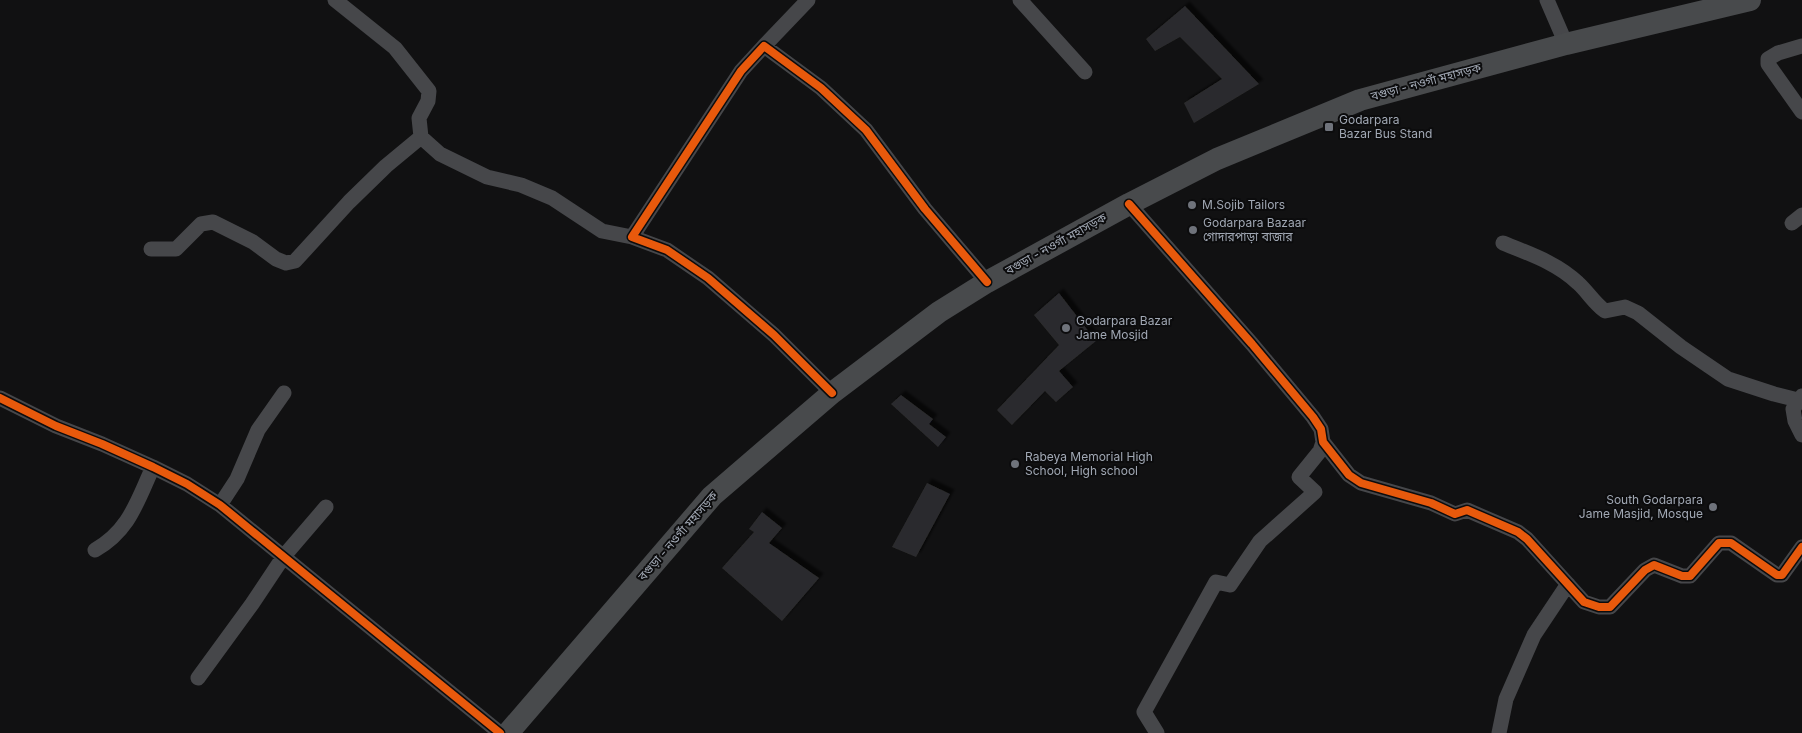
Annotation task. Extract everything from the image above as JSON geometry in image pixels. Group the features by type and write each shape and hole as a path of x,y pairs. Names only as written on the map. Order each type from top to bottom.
{"main road":[{"name":"বগুড়া - নওগাঁ মহাসড়ক","path":"508,733 712,496 832,393 939,312 987,282 1129,204 1217,159 1360,100 1566,44 1750,0"}],"street":[{"path":"335,0 395,48 429,91 428,101 420,118 421,137 440,154 479,173 521,185 552,198 602,231 632,237 667,250 708,278 774,335 832,393"},
{"path":"632,237 740,71 808,0"},
{"path":"1020,0 1085,72"},
{"path":"1547,0 1566,44"},
{"path":"764,46 821,88 866,130 925,209 987,282"},
{"path":"1802,46 1778,53 1768,59 1768,64 1802,112"},
{"path":"151,249 176,249 201,224 213,222 253,242 276,259 286,263 295,261 349,202 386,166 421,137"},
{"path":"1129,204 1252,344 1307,410 1321,429 1324,442 1349,474 1362,483 1431,503 1455,514 1467,510 1518,532 1527,539 1584,602 1599,607 1610,607 1645,570 1654,565 1682,576 1690,576 1719,543 1731,543 1777,575 1782,575 1802,547"},
{"path":"1504,243 1545,260 1578,283 1597,305 1605,311 1625,307 1638,313 1681,347 1728,379 1774,394 1800,398 1793,409 1795,421 1802,435"},
{"path":"220,505 237,479 258,430 284,393"},
{"path":"0,398 56,426 153,467 187,484 220,505 248,530 284,556 500,733"},
{"path":"1156,733 1144,712 1216,582 1230,585 1260,541 1315,492 1299,477 1320,451 1324,442"},
{"path":"95,550 108,542 127,522 153,467"},
{"path":"198,678 252,604 284,556 326,507"},
{"path":"1499,733 1506,699 1534,635 1568,584"}],"building":[{"path":"1185,6 1259,84 1194,123 1184,103 1222,79 1180,37 1155,51 1146,39"},
{"path":"1059,293 1096,341 1059,371 1073,387 1056,402 1045,391 1012,425 997,410 1059,345 1034,315"},
{"path":"901,395 933,419 929,424 946,437 938,447 891,404"},
{"path":"927,483 950,494 916,557 892,547"},
{"path":"762,512 782,528 769,543 819,578 782,621 722,568 754,532 749,529"}],"cycle path":[{"path":"832,393 774,335 708,278 667,250 632,237 741,71 764,46 821,88 866,130 925,209 987,282"},
{"path":"1129,204 1252,344 1313,417 1321,429 1323,442 1349,475 1361,483 1431,503 1455,514 1467,510 1518,532 1527,539 1584,602 1599,607 1610,607 1645,570 1654,565 1682,576 1690,576 1719,543 1731,543 1777,575 1782,575 1802,547"},
{"path":"0,398 56,426 153,467 187,484 220,505 500,733"}],"place":[{"name":"Godarpara Bazar Bus Stand","path":"1329,127"},
{"name":"M.Sojib Tailors","path":"1192,205"},
{"name":"Godarpara Bazaar গোদারপাড়া বাজার","path":"1193,230"},
{"name":"Godarpara Bazar Jame Mosjid","path":"1066,328"},
{"name":"Rabeya Memorial High School, High school","path":"1015,464"},
{"name":"South Godarpara Jame Masjid, Mosque","path":"1713,507"}]}
